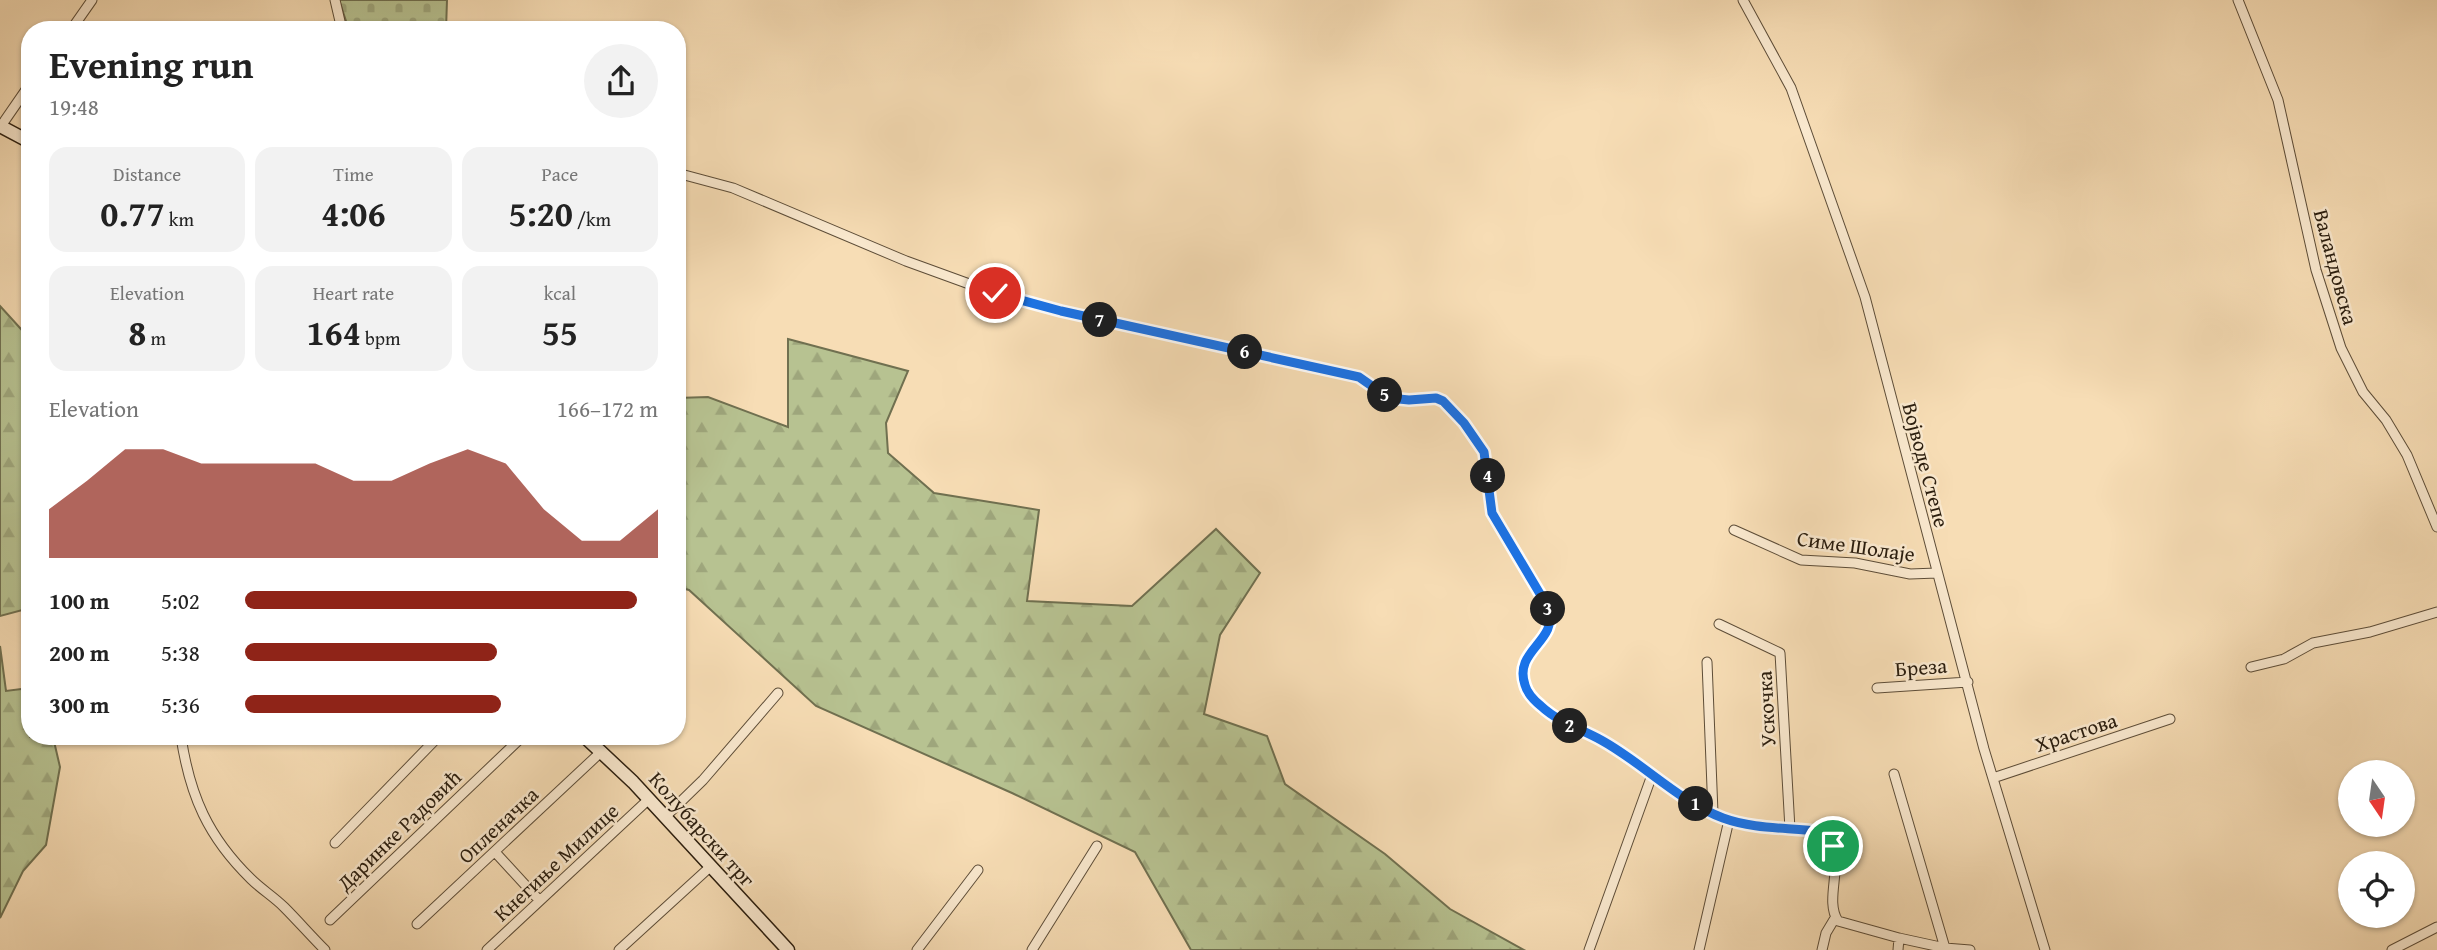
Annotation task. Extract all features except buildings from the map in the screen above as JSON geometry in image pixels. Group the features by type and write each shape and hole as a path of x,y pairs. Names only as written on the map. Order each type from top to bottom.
{"street":[{"path":"77,21 92,0"},
{"path":"335,0 340,21"},
{"name":"Војводе Степе","path":"1743,0 1791,88 1864,298 1993,778 2045,950"},
{"name":"Валандовска","path":"2238,0 2278,100 2316,270 2341,348 2363,392 2386,420 2407,455 2437,527"},
{"path":"21,97 0,126 21,137"},
{"path":"686,175 733,188 906,261 995,293 1061,311 1359,377 1389,398 1436,398 1443,401 1464,423 1484,452 1492,513 1549,609 1549,627 1524,661 1522,669 1526,690 1541,707 1602,740 1713,813 1729,820 1761,827 1823,832 1828,837 1835,858 1835,918 1826,933 1822,950"},
{"name":"Симе Шолаје","path":"1734,530 1801,560 1855,563 1910,574 1937,573"},
{"path":"2251,667 2284,659 2313,643 2370,632 2437,612"},
{"name":"Ускочка","path":"1719,624 1780,653 1790,829"},
{"path":"1707,662 1713,813"},
{"name":"Бреза","path":"1877,688 1968,682"},
{"path":"665,817 703,780 778,693"},
{"name":"Храстова","path":"1993,778 2170,719"},
{"path":"183,745 196,802 207,826 224,851 325,950"},
{"path":"335,843 430,745"},
{"name":"Даринке Радовић","path":"330,920 514,745"},
{"name":"Колубарски трг","path":"595,745 649,799 788,950"},
{"name":"Опленачка","path":"417,923 602,751"},
{"path":"1894,774 1945,948"},
{"path":"1589,950 1652,775"},
{"name":"Кнегиње Милице","path":"487,950 649,799"},
{"path":"1699,950 1729,820"},
{"path":"1032,950 1097,846"},
{"path":"495,852 540,900"},
{"path":"619,950 710,867"},
{"path":"918,950 978,870"},
{"path":"1835,918 1846,925 1899,938 1945,948 1970,950"},
{"path":"2392,950 2437,927"},
{"path":"1898,950 1899,938"}],"green space":[{"path":"339,0 447,0 446,21 346,21"},
{"path":"0,306 21,329 21,610 0,616"},
{"path":"788,339 908,371 886,423 888,453 934,493 1039,510 1027,601 1132,606 1216,529 1260,573 1220,635 1204,714 1267,736 1285,784 1385,854 1450,909 1524,950 1191,950 1135,852 1012,793 816,706 686,589 686,398 708,397 788,427"},
{"path":"0,646 6,691 21,689 21,745 55,745 60,767 46,845 23,871 0,918"}],"route":[{"path":"995,293 1061,311 1359,377 1389,398 1436,398 1443,401 1464,423 1484,452 1492,513 1549,609 1549,627 1524,661 1522,678 1526,690 1541,707 1569,726 1602,740 1693,802 1721,817 1744,825 1823,832 1833,846"}]}
